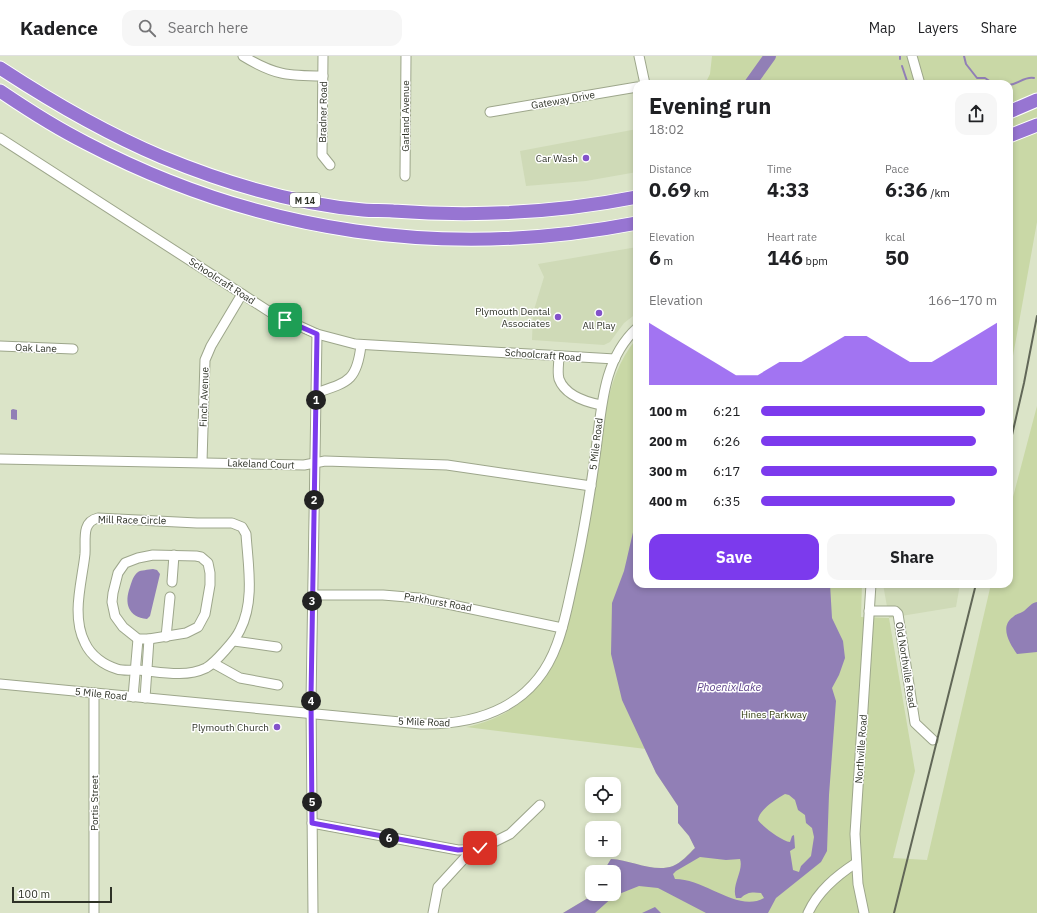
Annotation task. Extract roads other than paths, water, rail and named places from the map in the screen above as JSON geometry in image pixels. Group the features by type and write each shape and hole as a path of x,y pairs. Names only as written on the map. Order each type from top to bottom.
{"highway":[{"name":"M 14","path":"0,68 91,123 162,157 239,184 322,204 364,211 489,214 571,208 633,198"},
{"name":"M 14","path":"0,91 65,132 121,160 182,186 213,197 303,222 346,230 408,238 474,239 570,234 633,224"},
{"path":"1013,110 1037,100"},
{"path":"1013,134 1037,125"}],"street":[{"path":"244,56 264,68 281,74 323,76"},
{"name":"Bradner Road","path":"323,56 322,155 330,165"},
{"name":"Garland Avenue","path":"405,176 406,56"},
{"path":"639,56 644,80"},
{"path":"912,56 919,80"},
{"name":"Gateway Drive","path":"490,112 633,88"},
{"name":"Schoolcraft Road","path":"0,138 242,294 285,320 317,334 361,345 615,359"},
{"name":"Finch Avenue","path":"202,462 205,360 211,346 242,294"},
{"name":"5 Mile Road","path":"0,684 421,724 449,723 478,719 506,706 528,688 549,662 558,643 578,558 591,486 601,405 606,382 615,359 633,332"},
{"path":"313,913 311,714 317,334"},
{"path":"316,393 345,382 352,377 357,365 361,345"},
{"name":"Oak Lane","path":"0,346 73,349"},
{"path":"559,356 558,374 566,390 583,400 601,405"},
{"name":"Lakeland Court","path":"0,459 304,465 326,461 373,461 446,465 591,486"},
{"name":"Mill Race Circle","path":"95,518 197,523 232,523 242,527 246,534 249,599 244,621 234,640 213,663 200,670 184,674 136,670 119,670 102,662 89,650 81,634 79,595 88,523 95,518"},
{"path":"172,582 174,555"},
{"path":"174,555 196,556 204,559 209,566 210,579 205,614 201,624 191,631 166,637 149,639 138,638 123,627 114,612 113,593 119,570 129,560 174,555"},
{"name":"Northville Road","path":"864,913 858,884 855,834 871,588"},
{"name":"Parkhurst Road","path":"312,595 383,595 419,598 562,628"},
{"path":"166,637 170,597"},
{"name":"Old Northville Road","path":"869,611 895,611 898,614 915,723 933,740"},
{"path":"133,697 138,638"},
{"path":"145,698 149,639"},
{"path":"234,640 277,647"},
{"path":"213,663 240,678 278,685"},
{"name":"Portis Street","path":"94,693 94,913"},
{"path":"312,823 458,850 472,850 488,845 510,834 540,806"},
{"path":"433,913 438,887 472,850"},
{"path":"808,913 820,893 838,875 856,863"}],"water":[{"path":"11,410 17,410 17,420 11,419"},
{"name":"Phoenix Lake","path":"633,532 633,588 830,588 832,618 843,641 845,658 839,675 832,688 836,701 829,795 827,851 821,862 776,898 768,913 706,913 658,888 639,886 621,893 621,865 607,865 611,859 650,867 666,868 679,863 695,848 689,836 678,823 678,806 656,773 622,700 611,654 612,603 624,571","holes":["785,794 789,795 795,800 798,810 805,815 806,823 812,828 814,837 811,856 801,866 799,872 793,870 790,851 795,848 794,835 792,836 790,842 782,839 758,820 761,812","700,857 726,860 740,859 741,864 735,888 736,898 741,898 750,893 761,893 764,898 754,901 733,899 687,880 675,879 673,874"]},
{"path":"153,569 157,570 160,574 150,616 147,619 141,618 135,615 129,608 127,598 128,593 132,581 138,572"},
{"path":"1037,602 1037,652 1017,654 1007,636 1007,626 1009,621 1014,616 1024,611 1033,603"},
{"name":"Phoenix Lake","path":"585,900 608,901 595,913 563,913"},
{"path":"655,907 661,913 642,913"}],"waterway":[{"path":"753,80 770,56"},
{"path":"964,56 966,64 977,78 985,78 988,80"},
{"path":"902,66 907,80"},
{"path":"1013,84 1028,78 1034,78"}],"railway":[{"path":"1013,431 1037,316"},
{"path":"894,913 975,588"}],"place":[{"name":"Car Wash","path":"586,158"},
{"name":"All Play","path":"599,313"},
{"name":"Plymouth Dental Associates","path":"558,317"},
{"name":"Plymouth Church","path":"277,727"}],"park label":[{"name":"Hines Parkway","path":"774,714"}]}
